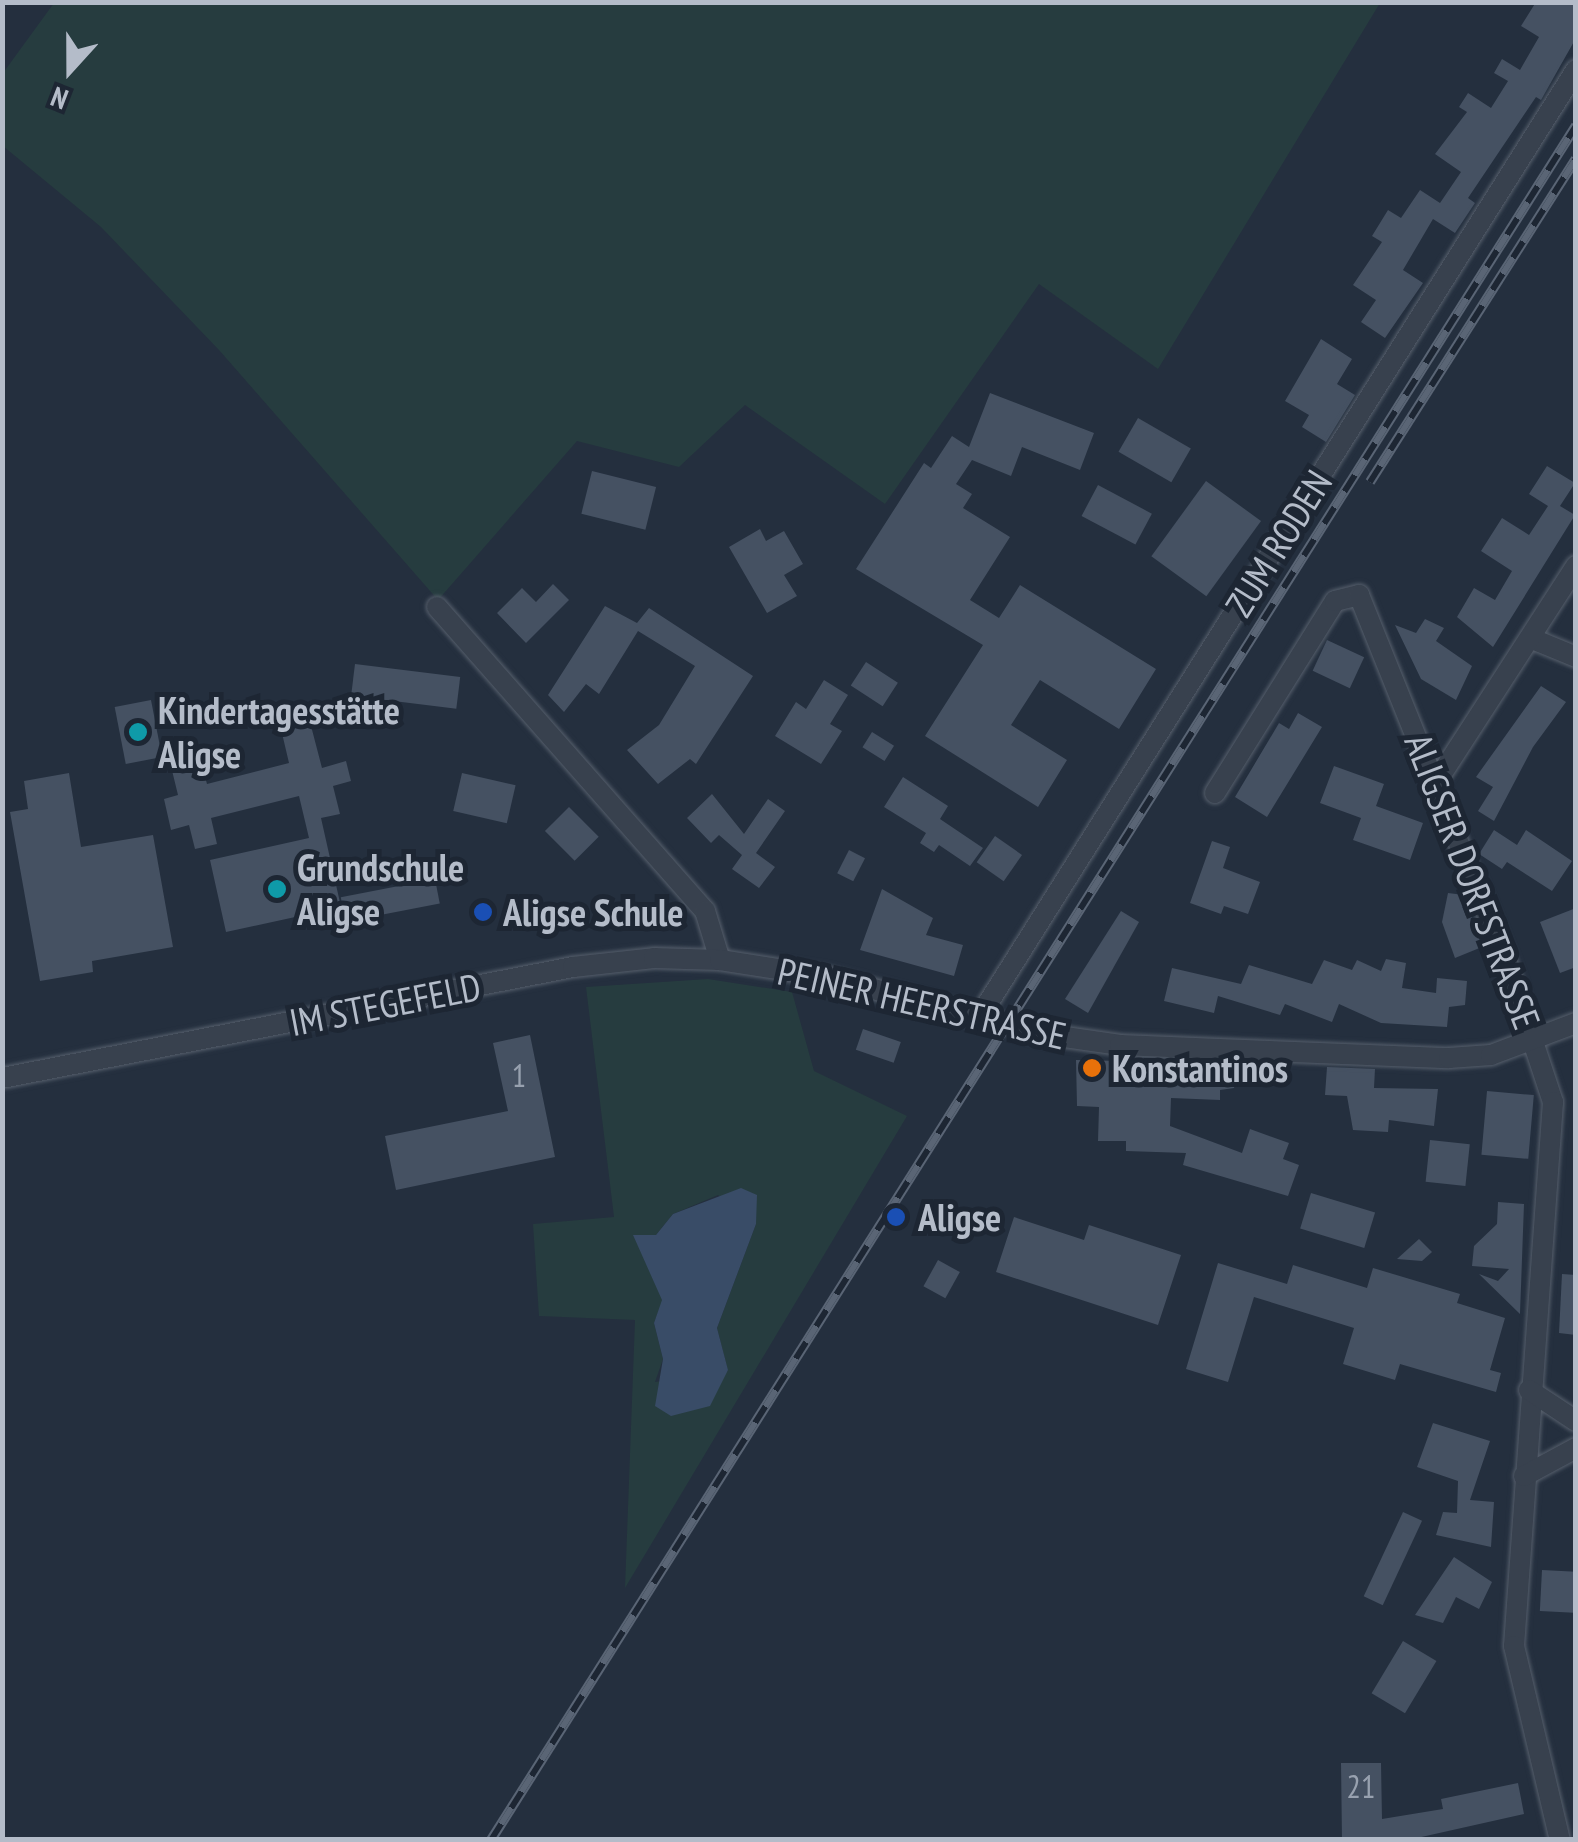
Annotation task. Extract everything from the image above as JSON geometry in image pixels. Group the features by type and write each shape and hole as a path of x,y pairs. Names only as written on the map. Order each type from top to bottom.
{"street":[{"name":"ZUM RODEN","path":"980,1016 1576,70"},
{"path":"1435,784 1576,566"},
{"name":"ALIGSER DORFSTRASSE","path":"1214,793 1335,601 1358,595 1435,784 1534,1042 1553,1102 1529,1390 1514,1646 1560,1840"},
{"path":"437,607 705,910 720,960"},
{"path":"1530,638 1576,657"},
{"name":"IM STEGEFELD","path":"2,1078 573,968 654,958 720,960"},
{"name":"PEINER HEERSTRASSE","path":"720,960 828,977 980,1016 1120,1045 1449,1058 1534,1042 1576,1023"},
{"path":"1529,1390 1576,1421"},
{"path":"1524,1476 1576,1448"}],"green space":[{"path":"54,3 1380,3 1158,369 1039,284 885,504 745,405 679,467 577,441 438,600 219,350 101,227 3,146 3,73"},
{"path":"708,979 792,992 814,1071 907,1116 625,1588 635,1320 539,1316 533,1224 614,1217 586,987","holes":["718,1195 756,1224 717,1328 728,1371 655,1382 663,1359 654,1323 663,1300 634,1236 656,1235 673,1214"]}],"water":[{"path":"741,1188 757,1195 756,1224 717,1328 728,1370 710,1406 671,1416 655,1406 663,1359 654,1323 662,1300 633,1235 656,1235 673,1214"}],"building":[{"path":"1536,2 1576,2 1576,38 1541,100 1536,97 1468,198 1475,203 1455,233 1433,219 1403,270 1423,283 1385,338 1361,322 1376,300 1353,285 1382,242 1372,236 1388,210 1401,218 1420,190 1440,203 1461,172 1435,154 1467,112 1459,107 1468,93 1491,108 1508,81 1494,73 1502,59 1520,70 1539,37 1521,26"},
{"path":"1321,339 1352,359 1337,384 1355,395 1326,442 1302,427 1309,415 1285,401"},
{"path":"990,393 1094,433 1080,470 1022,447 1011,476 972,460 956,484 972,494 963,508 1010,537 970,600 999,618 1020,585 1156,669 1119,729 1040,680 1011,725 1067,760 1038,807 925,736 983,645 856,569 924,463 931,468 952,436 969,447"},
{"path":"1138,418 1191,448 1171,482 1118,452"},
{"path":"1547,466 1575,483 1560,506 1575,515 1493,647 1457,617 1474,588 1495,600 1512,571 1481,551 1502,518 1529,535 1548,506 1529,494"},
{"path":"592,471 656,487 645,530 581,514"},
{"path":"1206,481 1261,521 1206,596 1151,556"},
{"path":"1098,485 1152,514 1135,545 1082,516"},
{"path":"760,529 766,541 784,531 803,564 784,575 797,596 767,613 729,547"},
{"path":"553,584 569,600 526,643 497,613 522,588 536,602"},
{"path":"605,606 637,623 649,608 753,676 696,764 690,759 658,784 627,750 659,725 695,666 638,631 599,694 586,684 564,712 548,695"},
{"path":"1425,619 1444,628 1436,641 1472,666 1456,700 1421,679 1395,625 1416,633"},
{"path":"1327,640 1364,657 1350,688 1313,671"},
{"path":"866,662 898,683 883,706 851,685"},
{"path":"355,664 460,677 456,709 351,696"},
{"path":"824,680 848,695 830,724 842,731 821,764 775,736 796,702 806,709"},
{"path":"1541,686 1566,702 1533,747 1494,821 1478,811 1493,787 1476,777"},
{"name":"Kindertagesstätte Aligse","path":"151,700 162,757 126,764 115,707"},
{"path":"1298,713 1322,727 1267,817 1235,797 1279,723 1289,729"},
{"path":"310,722 322,768 346,761 351,781 333,786 340,814 321,818 341,907 226,932 210,860 309,838 299,796 211,818 217,844 195,849 189,825 171,830 164,799 178,795 167,750 196,742 207,784 289,763 281,729"},
{"path":"872,732 894,746 885,761 862,747"},
{"path":"1334,766 1384,784 1376,806 1423,823 1410,860 1353,840 1361,818 1320,803"},
{"path":"69,773 81,847 153,835 173,947 92,961 93,972 40,981 10,812 28,809 24,781"},
{"path":"462,773 516,785 507,823 453,811"},
{"path":"903,777 948,806 940,819 983,848 970,866 939,845 934,852 920,843 926,833 884,807"},
{"path":"712,794 744,834 768,799 785,811 756,853 775,867 759,888 732,869 742,855 719,835 711,843 687,818"},
{"path":"569,807 599,837 575,861 545,831"},
{"path":"1494,830 1517,845 1526,830 1572,861 1552,891 1507,862 1502,869 1479,854"},
{"path":"995,836 1022,855 1004,881 977,862"},
{"path":"1212,841 1230,847 1223,868 1260,882 1248,914 1224,906 1221,914 1190,903"},
{"path":"849,850 865,858 853,881 837,873"},
{"path":"435,879 440,904 346,922 341,897"},
{"path":"882,889 933,918 926,935 963,945 954,976 860,950"},
{"path":"1448,893 1464,895 1482,947 1455,958 1442,922"},
{"path":"1576,908 1576,967 1560,973 1540,922"},
{"path":"1121,911 1139,922 1088,1013 1065,999"},
{"path":"1386,959 1406,963 1402,988 1436,993 1437,978 1467,981 1465,1005 1449,1007 1447,1027 1381,1023 1339,1004 1332,1022 1285,1004 1280,1015 1218,996 1214,1013 1164,1001 1172,968 1241,984 1249,965 1312,984 1324,960 1352,970 1357,960 1381,971"},
{"path":"863,1029 901,1042 894,1063 856,1050"},
{"path":"530,1035 555,1157 396,1190 385,1136 508,1111 493,1043"},
{"path":"1076,1060 1122,1061 1126,1074 1166,1074 1170,1063 1239,1066 1234,1088 1220,1090 1220,1100 1171,1098 1170,1126 1242,1153 1250,1129 1289,1143 1283,1159 1299,1165 1288,1196 1183,1165 1186,1153 1126,1151 1126,1141 1098,1141 1099,1107 1077,1106"},
{"path":"1327,1067 1375,1069 1374,1088 1438,1089 1434,1126 1389,1120 1388,1132 1353,1130 1347,1096 1325,1095"},
{"path":"1487,1091 1534,1095 1528,1159 1481,1155"},
{"path":"1430,1140 1470,1144 1465,1186 1426,1182"},
{"path":"1311,1193 1375,1213 1364,1248 1300,1228"},
{"path":"1498,1202 1524,1204 1520,1314 1479,1274 1498,1281 1509,1269 1472,1266 1474,1246 1497,1224"},
{"path":"1014,1217 1084,1240 1089,1225 1181,1255 1158,1325 996,1272"},
{"path":"1419,1239 1432,1252 1422,1261 1397,1259"},
{"path":"938,1260 960,1272 945,1298 923,1286"},
{"path":"1218,1263 1287,1284 1293,1265 1367,1288 1373,1268 1460,1294 1457,1303 1505,1318 1490,1370 1501,1373 1496,1392 1400,1364 1395,1380 1343,1364 1354,1328 1254,1297 1228,1382 1186,1369"},
{"path":"1562,1274 1576,1275 1576,1335 1559,1333"},
{"path":"1433,1423 1490,1441 1470,1500 1494,1502 1491,1547 1436,1535 1443,1512 1457,1513 1458,1481 1417,1467"},
{"path":"1403,1512 1422,1521 1383,1605 1364,1596"},
{"path":"1454,1557 1492,1582 1479,1609 1456,1597 1443,1623 1415,1615"},
{"path":"1542,1570 1576,1572 1574,1613 1540,1611"},
{"path":"1403,1641 1436,1661 1405,1713 1372,1693"},
{"path":"1341,1763 1381,1763 1382,1819 1443,1809 1441,1799 1518,1783 1524,1814 1408,1840 1342,1840"}],"railway":[{"path":"491,1840 1576,126"},
{"path":"1370,482 1576,159"}],"place":[{"name":"Kindertagesstätte Aligse","path":"138,732"},
{"name":"Grundschule Aligse","path":"277,889"},
{"name":"Aligse Schule","path":"483,912"},
{"name":"Konstantinos","path":"1092,1068"},
{"name":"Aligse","path":"896,1217"}]}
